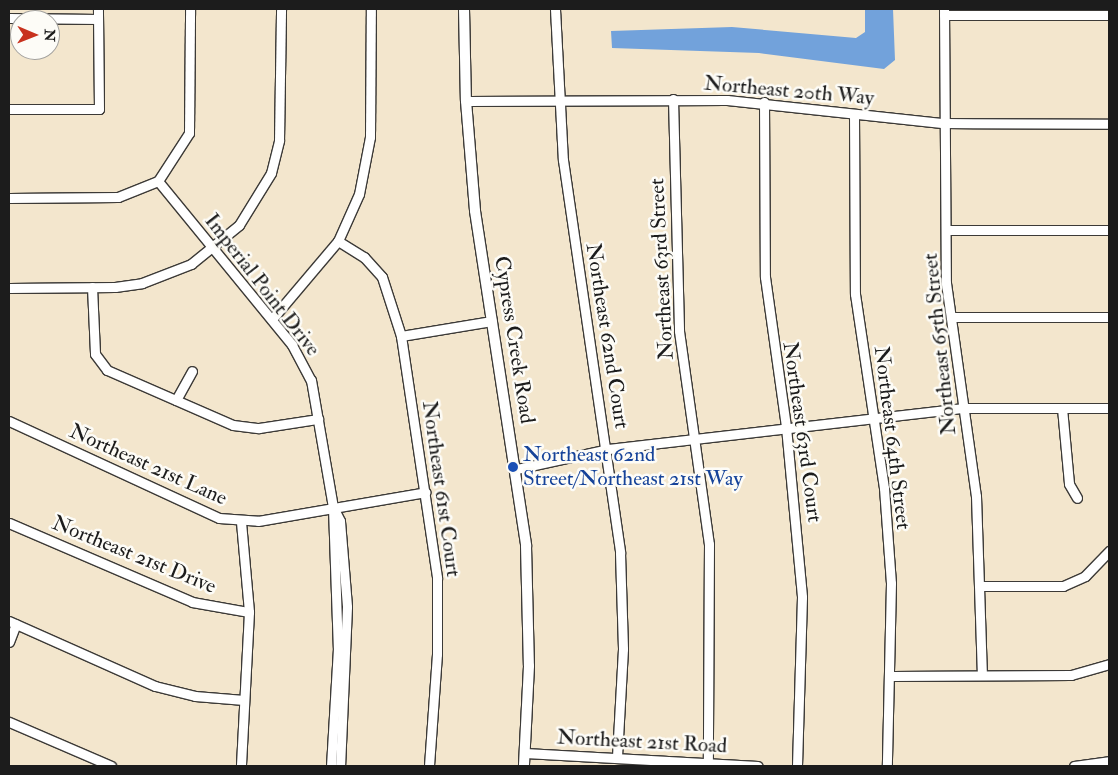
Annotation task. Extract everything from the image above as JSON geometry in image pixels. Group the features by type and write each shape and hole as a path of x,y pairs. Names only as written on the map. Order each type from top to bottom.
{"street":[{"path":"9,109 99,109 98,9"},
{"path":"9,198 118,197 158,181 189,132 190,9"},
{"path":"9,288 124,286 169,275 214,250 257,201 270,173 282,103 281,9"},
{"path":"272,319 338,241 359,194 369,146 371,9"},
{"name":"Cypress Creek Road","path":"464,9 466,102 475,211 517,469 530,604 524,766"},
{"name":"Northeast 62nd Court","path":"556,9 558,101 570,219 608,449 620,553 622,630 617,758"},
{"path":"944,12 1109,15"},
{"name":"Northeast 65th Street","path":"944,12 946,230 951,317 964,408 982,586 982,674"},
{"path":"9,18 98,19"},
{"name":"Northeast 20th Way","path":"466,102 673,99 764,102 944,123 1109,124"},
{"name":"Northeast 63rd Street","path":"673,99 679,331 695,438 710,563 708,764"},
{"name":"Northeast 63rd Court","path":"764,102 765,277 786,427 802,597 798,766"},
{"name":"Northeast 64th Street","path":"854,114 855,294 873,417 890,564 892,676 887,766"},
{"name":"Imperial Point Drive","path":"158,181 272,319 304,363 318,418 333,508 340,521 344,565 340,766"},
{"path":"946,230 1109,230"},
{"name":"Northeast 61st Court","path":"338,241 364,257 382,277 401,336 426,492 437,578 438,654 429,766"},
{"path":"92,287 98,362 176,400 245,427 318,418"},
{"path":"951,317 1109,317"},
{"path":"401,336 492,321"},
{"path":"176,400 192,371"},
{"path":"517,469 608,449 873,417 964,408 1109,408"},
{"path":"1062,408 1069,484 1077,498"},
{"name":"Northeast 21st Lane","path":"9,421 219,518 241,522 426,492"},
{"path":"241,522 249,612 241,766"},
{"name":"Northeast 21st Drive","path":"9,523 192,602 249,612"},
{"path":"982,586 1063,586 1085,576 1109,551"},
{"path":"9,642 12,623 155,686 195,696 244,700"},
{"path":"892,676 1071,675 1109,664"},
{"name":"Imperial Point Drive","path":"331,766 342,665"},
{"path":"9,722 95,763 111,766"},
{"name":"Northeast 21st Road","path":"525,753 758,766"},
{"path":"1074,766 1109,761"}],"water":[{"path":"865,9 893,9 895,60 884,69 759,53 612,48 611,31 732,27 856,38 865,32"}],"place":[{"name":"Northeast 62nd Street/Northeast 21st Way","path":"513,467"}]}
